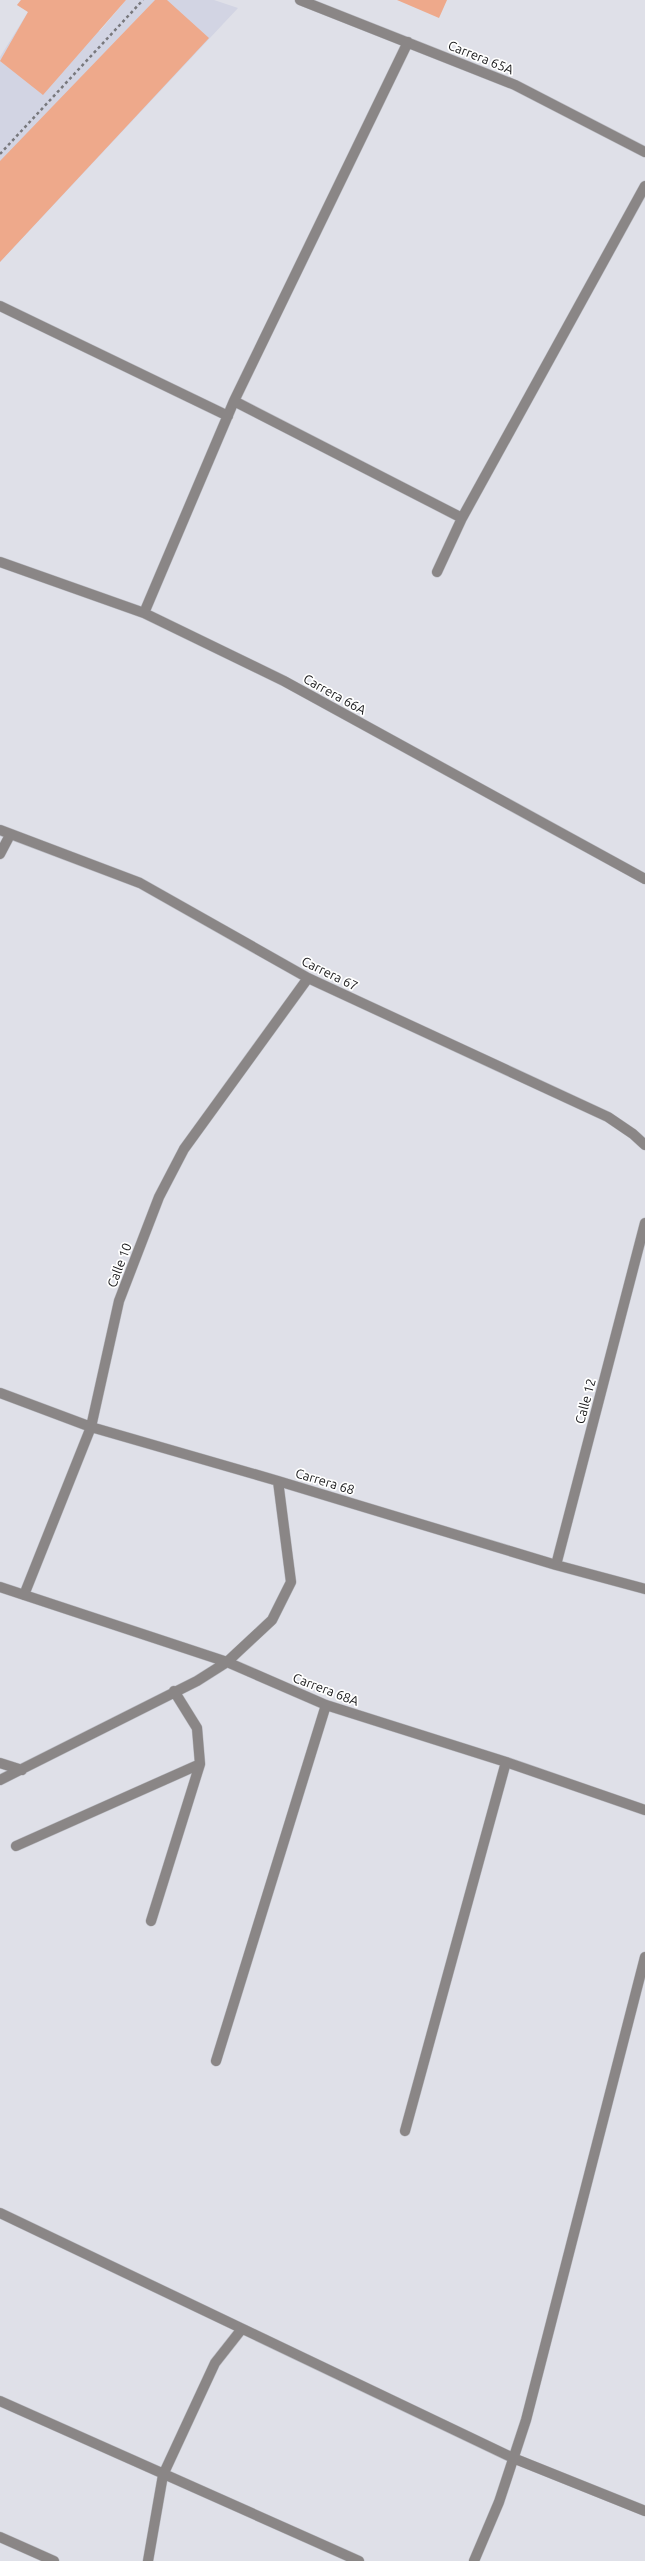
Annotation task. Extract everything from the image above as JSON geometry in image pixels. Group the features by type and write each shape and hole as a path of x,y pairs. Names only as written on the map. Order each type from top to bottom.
{"street":[{"name":"Carrera 65A","path":"300,0 515,84 645,152"},
{"path":"144,613 234,401 408,42"},
{"path":"437,572 462,518 645,186"},
{"path":"0,306 228,416"},
{"path":"234,401 462,518"},
{"name":"Carrera 66A","path":"0,562 144,613 284,681 645,879"},
{"name":"Carrera 67","path":"0,830 140,883 308,978 608,1118 633,1134 645,1145"},
{"path":"0,854 10,835"},
{"name":"Calle 10","path":"24,1595 92,1427 119,1301 159,1197 184,1149 308,978"},
{"path":"642,1245 645,1223"},
{"name":"Calle 12","path":"556,1565 642,1245"},
{"name":"Carrera 68","path":"0,1393 92,1427 278,1481 556,1565 645,1589"},
{"path":"0,1780 174,1691 197,1682 227,1662 272,1620 291,1582 278,1481"},
{"name":"Carrera 68A","path":"0,1587 227,1662 326,1705 506,1762 645,1810"},
{"path":"151,1922 200,1764 196,1728 174,1691"},
{"path":"216,2061 326,1705"},
{"path":"405,2130 506,1762"},
{"path":"0,1763 22,1770"},
{"path":"16,1846 200,1764"},
{"path":"474,2561 500,2502 526,2420 645,1957"},
{"path":"0,2213 241,2330 513,2458 645,2511"},
{"path":"148,2561 163,2475 215,2363 241,2330"},
{"path":"0,2401 163,2475 359,2561"},
{"path":"0,2537 54,2561"}],"path":[{"path":"0,154 143,0"}],"shaded area":[{"path":"21,0 60,0 100,31 126,0 214,0 238,8 0,262 0,57 28,12 17,5"}],"building":[{"path":"21,0 126,0 43,95 0,61 28,12 17,5"},
{"path":"155,0 167,0 209,38 0,262 0,161"},
{"path":"397,0 447,0 439,18"}]}
